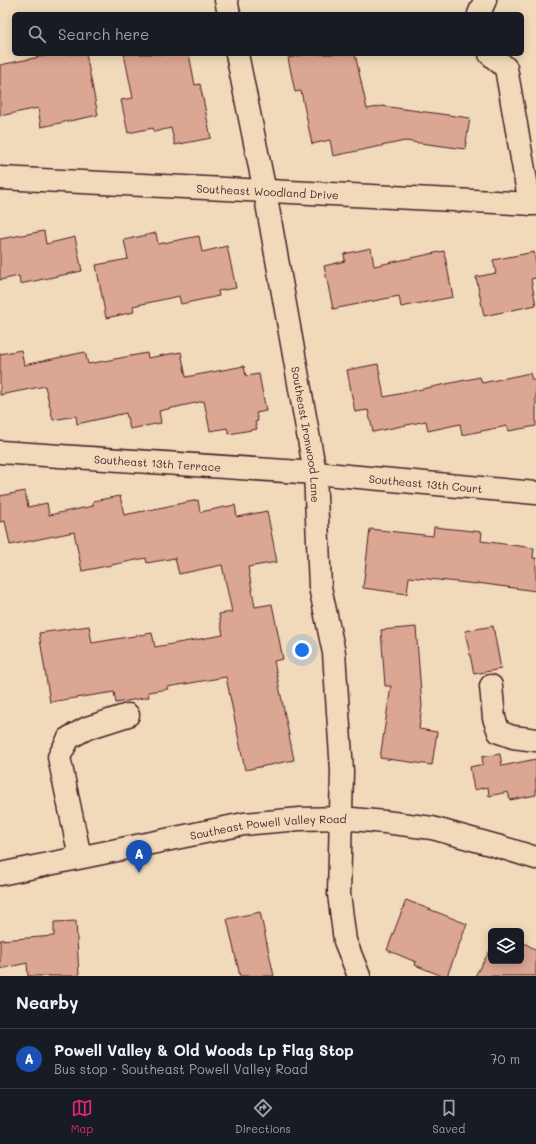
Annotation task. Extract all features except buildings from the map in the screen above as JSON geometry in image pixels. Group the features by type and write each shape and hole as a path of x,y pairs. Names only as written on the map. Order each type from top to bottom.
{"street":[{"path":"226,0 229,12"},
{"path":"480,12 485,0"},
{"name":"Southeast Ironwood Lane","path":"237,56 265,192 315,473 320,587 334,653 342,771 339,894 345,941 359,976"},
{"path":"492,56 506,68 533,204"},
{"name":"Southeast Woodland Drive","path":"0,178 533,204"},
{"name":"Southeast 13th Terrace","path":"0,452 315,473"},
{"name":"Southeast 13th Court","path":"315,473 536,493"},
{"path":"491,686 494,718 499,732 513,737 536,740"},
{"path":"80,857 59,757 69,738 86,728 128,715"},
{"name":"Southeast Powell Valley Road","path":"0,874 244,824 300,819 341,818 432,828 536,858"}],"place":[{"name":"Powell Valley & Old Woods Lp Flag Stop","path":"139,873"}]}
